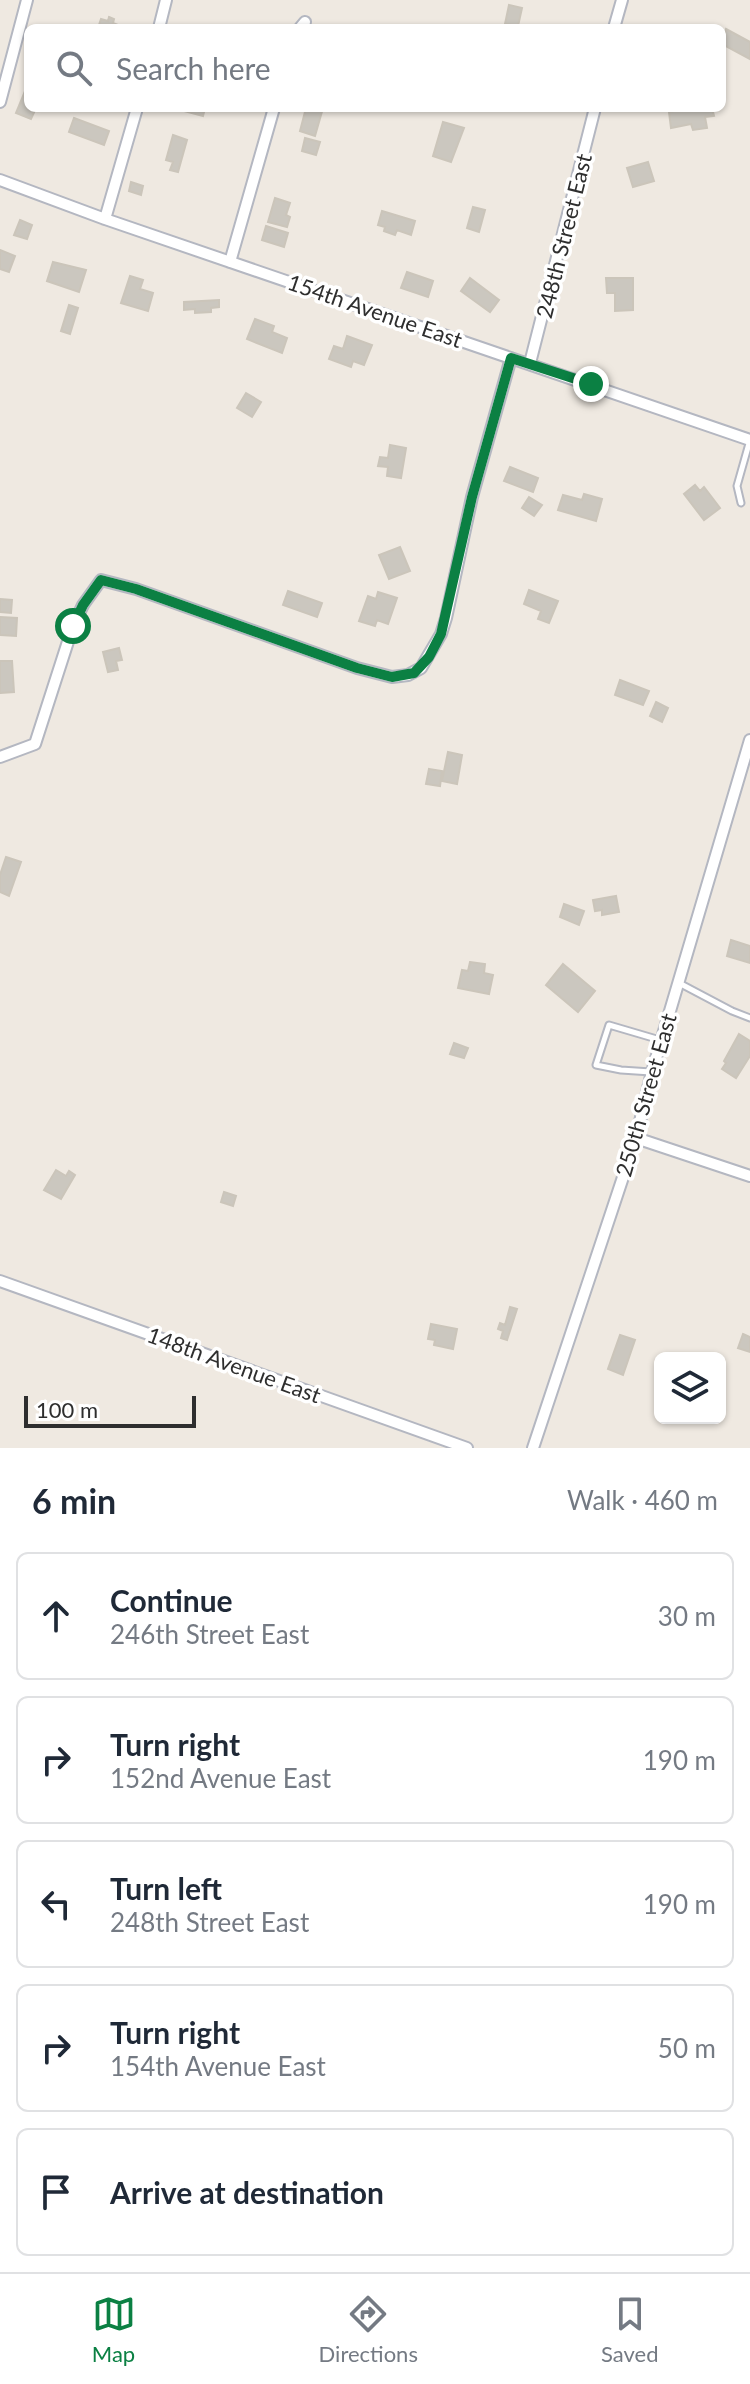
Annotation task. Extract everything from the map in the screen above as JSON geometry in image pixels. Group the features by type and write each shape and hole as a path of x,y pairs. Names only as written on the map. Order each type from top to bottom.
{"street":[{"path":"0,102 27,0"},
{"path":"160,24 166,0"},
{"path":"615,24 622,0"},
{"path":"105,219 136,112"},
{"path":"230,262 273,112"},
{"name":"248th Street East","path":"530,363 594,112"},
{"name":"154th Avenue East","path":"0,180 105,219 750,440"},
{"path":"0,757 35,744 73,626 101,580 136,589 357,668 392,677 414,673 429,657 443,626 472,497 511,358"},
{"name":"250th Street East","path":"533,1448 636,1138 661,1040 750,740"},
{"path":"636,1138 750,1176"},
{"name":"148th Avenue East","path":"0,1281 467,1448"}],"lane":[{"path":"741,503 737,486 750,440"},
{"path":"679,982 750,1018"},
{"path":"652,1072 596,1065 609,1025 661,1040"}],"building":[{"path":"509,5 522,8 518,24 505,24"},
{"path":"109,17 115,24 99,24 101,19 108,21"},
{"path":"726,29 750,42 750,59 726,46"},
{"path":"24,94 24,112 34,112 31,119 16,113"},
{"path":"305,112 322,112 315,136 300,131"},
{"path":"669,112 713,112 714,116 705,117 707,128 693,130 691,124 671,128"},
{"path":"74,118 109,131 104,145 69,132"},
{"path":"443,122 464,128 451,162 433,156"},
{"path":"173,135 187,140 178,172 170,170 173,162 166,160"},
{"path":"305,138 320,142 316,155 302,151"},
{"path":"648,162 654,181 633,187 627,168"},
{"path":"131,182 143,186 141,195 129,191"},
{"path":"275,198 290,203 286,215 290,217 287,227 268,222"},
{"path":"473,207 485,210 479,232 467,228"},
{"path":"382,211 415,221 411,235 397,230 395,235 384,231 385,227 378,225"},
{"path":"20,220 32,225 27,239 14,235"},
{"path":"266,226 288,233 284,247 262,240"},
{"path":"0,250 15,256 9,272 0,269"},
{"path":"53,262 86,270 79,292 47,281"},
{"path":"407,272 433,281 428,297 401,288"},
{"path":"130,276 143,280 140,289 153,293 148,311 121,303"},
{"path":"470,278 499,300 490,312 461,291"},
{"path":"606,278 633,278 633,310 615,311 615,293 607,293"},
{"path":"219,300 219,307 211,308 211,312 184,310 184,302"},
{"path":"69,305 78,308 70,334 61,331"},
{"path":"255,319 274,326 272,332 287,338 282,353 247,339"},
{"path":"347,336 372,345 364,365 353,361 351,367 329,359 334,346 343,349"},
{"path":"246,393 261,402 252,417 237,408"},
{"path":"390,445 406,448 401,478 387,476 388,467 378,466 380,457 388,458"},
{"path":"510,467 538,478 533,492 504,481"},
{"path":"695,485 700,491 704,487 720,508 704,520 684,494"},
{"path":"584,494 602,499 596,521 558,510 563,495 582,500"},
{"path":"529,497 542,505 534,516 522,508"},
{"path":"400,547 410,571 389,579 379,555"},
{"path":"529,590 558,601 549,623 538,619 541,611 524,604"},
{"path":"288,591 322,603 317,617 283,605"},
{"path":"378,592 397,598 388,624 377,620 375,626 359,621 368,596 376,599"},
{"path":"0,599 12,600 11,613 0,612"},
{"path":"0,617 17,618 16,636 0,635"},
{"path":"119,648 122,660 116,661 118,670 108,672 103,652"},
{"path":"0,661 12,661 14,692 0,693"},
{"path":"620,680 649,691 643,705 615,695"},
{"path":"656,702 668,708 662,722 650,716"},
{"path":"448,752 462,755 457,784 442,781"},
{"path":"429,769 442,771 440,786 426,784"},
{"path":"6,857 21,862 9,896 0,892 0,875"},
{"path":"616,896 619,912 602,915 602,910 595,911 593,900"},
{"path":"564,904 584,911 579,925 560,917"},
{"path":"731,940 750,946 750,963 727,956"},
{"path":"470,962 485,964 484,973 493,975 489,994 458,988 462,970 468,971"},
{"path":"563,964 595,991 578,1012 546,985"},
{"path":"739,1034 750,1041 750,1056 736,1078 722,1069"},
{"path":"454,1043 468,1048 464,1058 450,1054"},
{"path":"56,1170 66,1176 69,1171 75,1175 61,1199 44,1190"},
{"path":"224,1192 236,1196 233,1206 221,1202"},
{"path":"510,1307 517,1309 507,1340 501,1338 503,1331 498,1329 500,1323 505,1325"},
{"path":"431,1324 457,1329 453,1349 434,1345 435,1340 428,1339"},
{"path":"743,1334 750,1337 750,1352 738,1348"},
{"path":"620,1335 635,1340 623,1375 608,1369"}],"route":[{"path":"73,626 101,580 136,589 357,668 392,677 414,673 429,657 446,618 472,497 511,358 591,384"}]}
